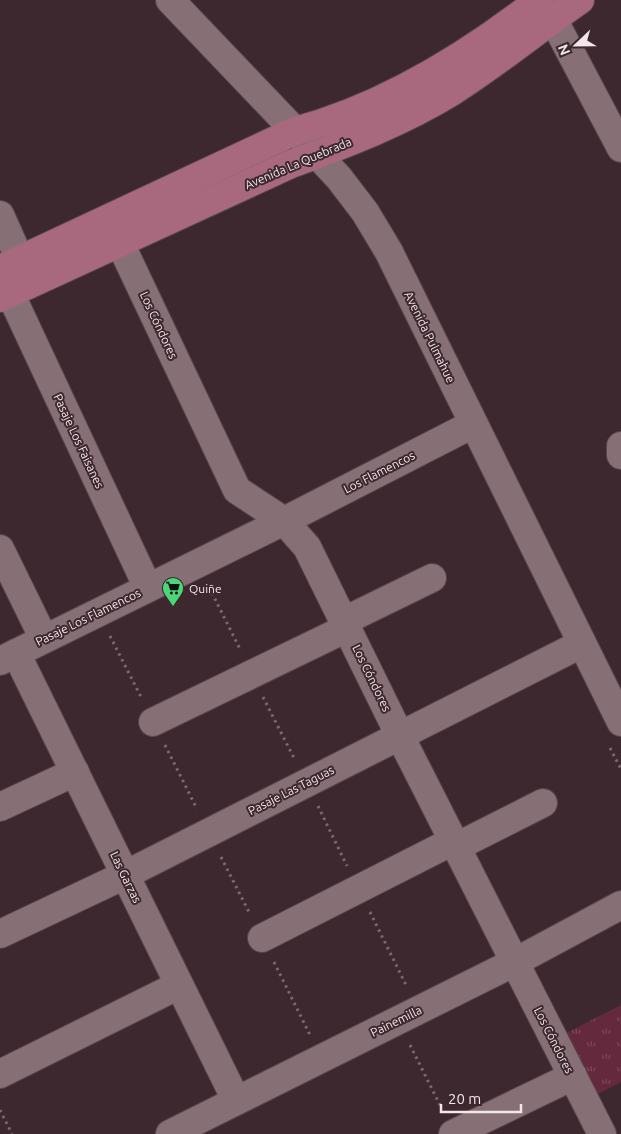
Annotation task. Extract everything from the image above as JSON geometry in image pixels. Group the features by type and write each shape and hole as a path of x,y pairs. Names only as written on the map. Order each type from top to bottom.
{"main road":[{"name":"Avenida La Quebrada","path":"9,276 295,130 321,124 364,107 406,87 545,6 580,0"},
{"name":"Avenida La Quebrada","path":"9,276 120,243 291,164 340,146 416,112 486,68 545,6"}],"street":[{"name":"Avenida Pulmahue","path":"170,0 295,130 339,178 365,212 389,252 581,644 614,732"},
{"path":"545,6 621,148"},
{"name":"Pasaje Los Faisanes","path":"0,215 9,276 148,588"},
{"name":"Los Cóndores","path":"120,243 237,490 284,521 307,546 454,844 602,1134"},
{"name":"Los Flamencos","path":"284,521 473,424"},
{"path":"621,446 621,455"},
{"name":"Pasaje Los Flamencos","path":"8,657 284,521"},
{"path":"0,549 44,639"},
{"path":"153,722 432,578"},
{"name":"Pasaje Las Taguas","path":"0,934 125,874 581,644"},
{"name":"Las Garzas","path":"8,657 75,772 236,1100"},
{"path":"0,807 75,772"},
{"path":"262,938 454,844 543,803"},
{"name":"Painemilla","path":"170,1134 515,962 621,905"},
{"path":"0,1074 179,985"},
{"path":"453,1134 573,1076"}],"path":[{"path":"614,732 621,769"},
{"path":"398,1020 453,1134"},
{"path":"0,1110 12,1134"}],"green space":[{"path":"621,1005 621,1082 594,1096 562,1035"}],"place":[{"name":"Quiñe","path":"173,607"}]}
